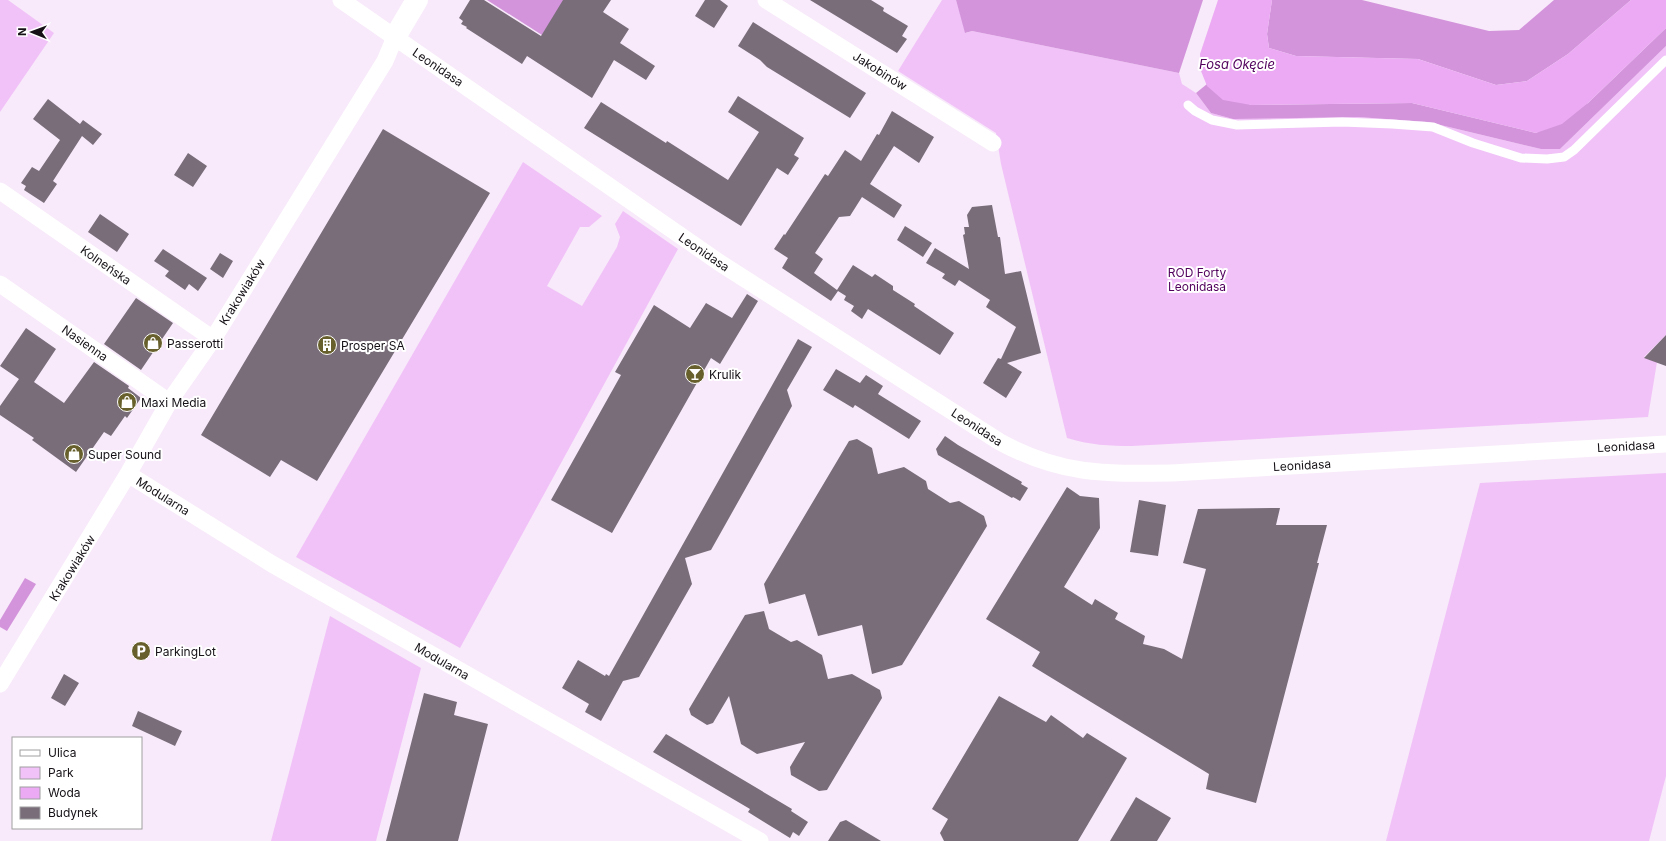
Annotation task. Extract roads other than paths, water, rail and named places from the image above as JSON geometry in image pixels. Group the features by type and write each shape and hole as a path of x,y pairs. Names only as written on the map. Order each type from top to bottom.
{"street":[{"name":"Leonidasa","path":"341,0 720,263 1000,442 1017,452 1046,463 1097,473 1172,473 1666,444"},
{"name":"Krakowiaków","path":"0,684 128,474 169,402 213,338 385,61 395,37 417,0"},
{"name":"Jakobinów","path":"766,0 993,143"},
{"name":"Kolneńska","path":"0,191 213,338"},
{"name":"Nasienna","path":"0,284 169,402"},
{"name":"Modularna","path":"128,474 272,564 760,841"}],"lane":[{"path":"1188,104 1195,111 1212,120 1237,125 1342,122 1433,127 1473,143 1521,158 1547,159 1564,157 1574,150 1666,60"}],"water":[{"name":"Fosa Okęcie","path":"1218,0 1272,0 1267,34 1269,48 1296,56 1418,59 1496,85 1527,81 1568,54 1631,0 1666,0 1666,28 1588,103 1562,124 1536,133 1412,103 1251,105 1223,100 1207,86 1201,71 1200,54"}],"place":[{"name":"Passerotti","path":"153,343"},
{"name":"Prosper SA","path":"327,345"},
{"name":"Krulik","path":"695,374"},
{"name":"Maxi Media","path":"127,402"},
{"name":"Super Sound","path":"74,454"},
{"name":"ParkingLot","path":"141,651"}],"park label":[{"name":"ROD Forty Leonidasa","path":"1197,279"}]}
